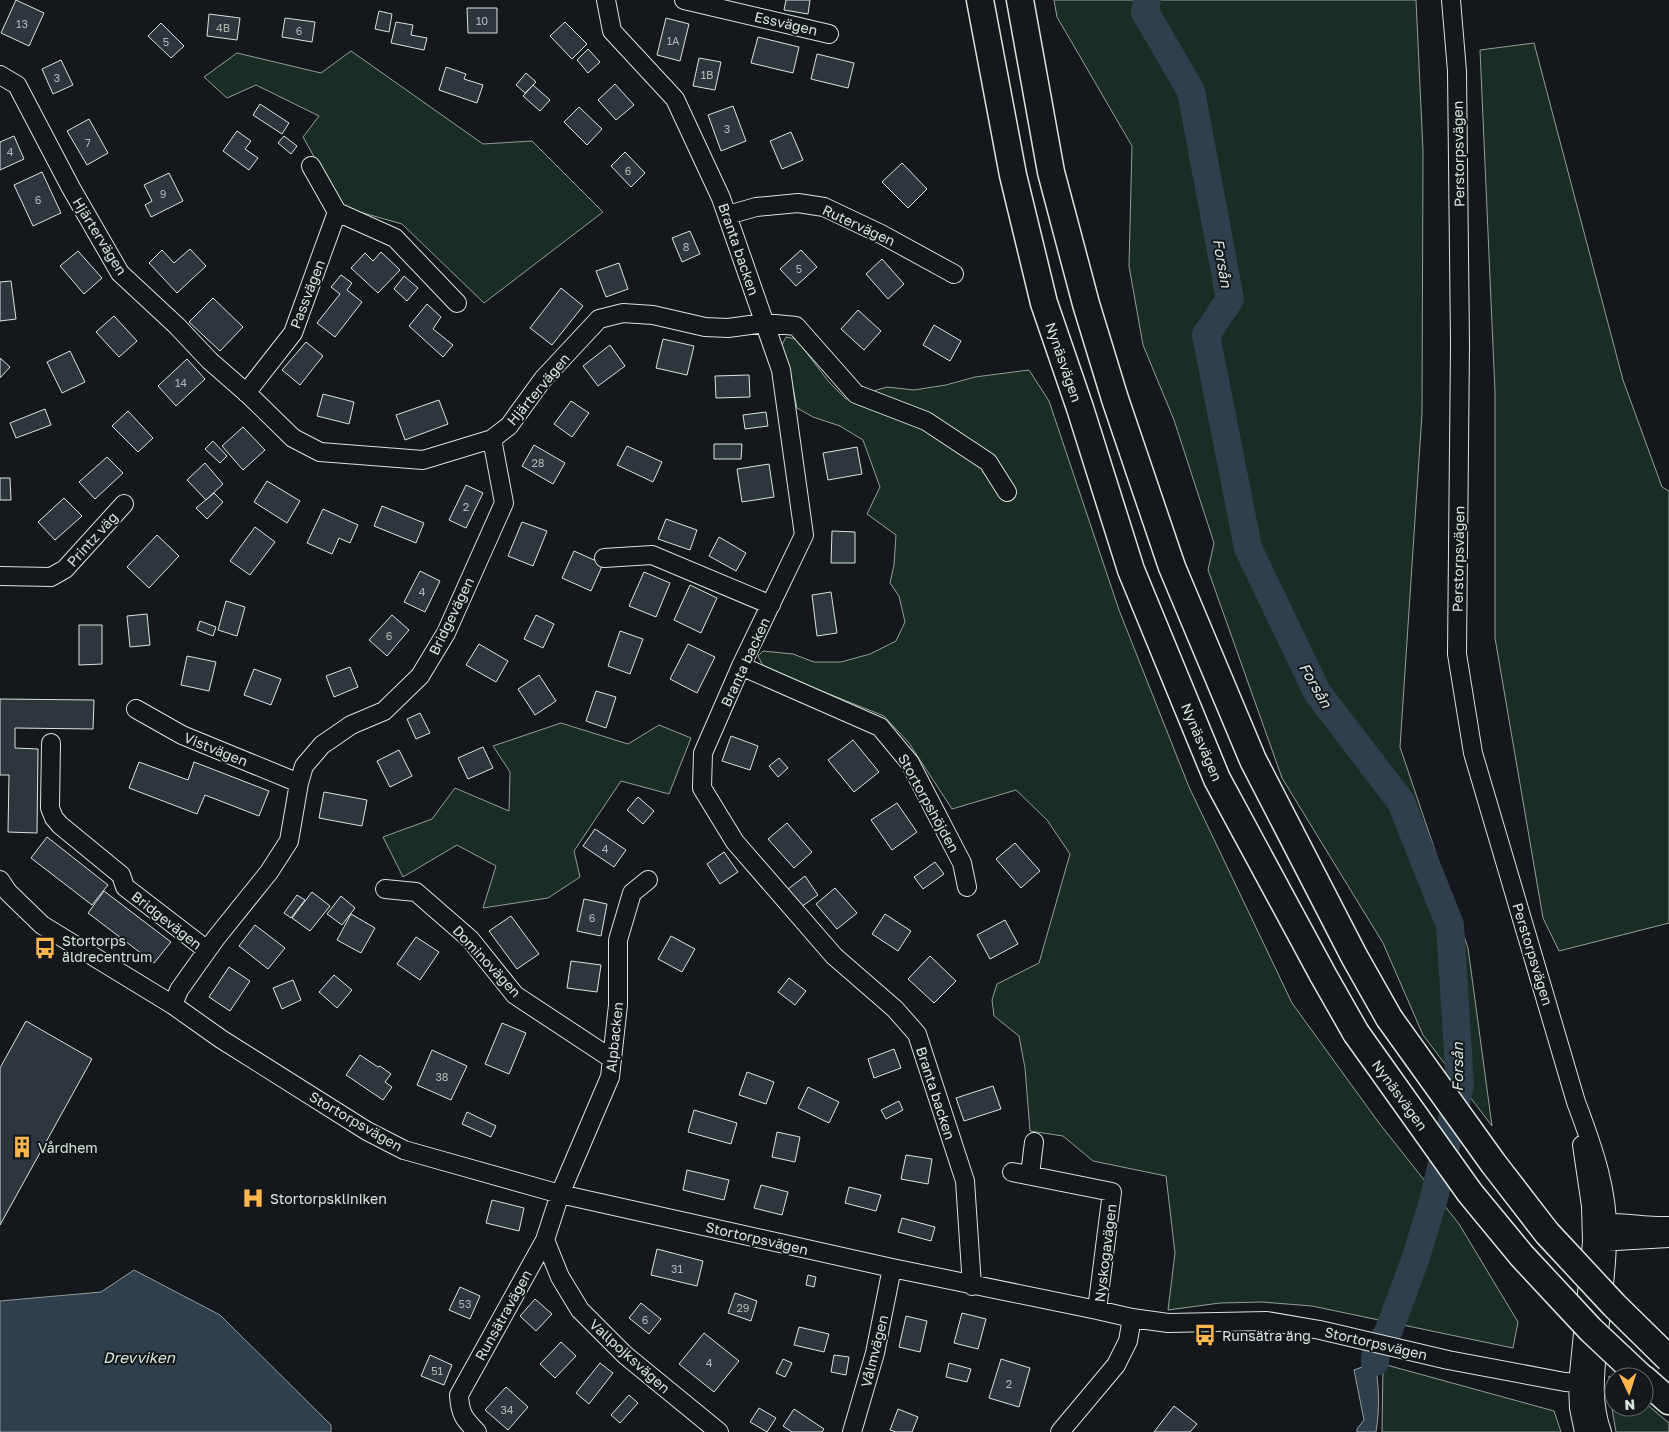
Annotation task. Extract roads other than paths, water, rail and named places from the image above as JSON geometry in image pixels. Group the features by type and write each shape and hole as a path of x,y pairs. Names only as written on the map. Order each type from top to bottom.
{"highway":[{"name":"Nynäsvägen","path":"980,0 1013,175 1044,303 1080,408 1131,570 1217,779 1356,1033 1470,1193 1522,1256 1591,1330 1631,1367"},
{"path":"1020,0 1051,172 1081,286 1115,399 1172,567 1253,760 1354,956 1389,1018 1493,1163 1547,1233 1614,1305 1669,1359"}],"street":[{"name":"Branta backen","path":"606,0 612,31 675,99 722,198 781,370 804,535 741,666 703,753 702,788 735,842 834,956 895,1009 917,1034 965,1181 972,1286"},
{"name":"Essvägen","path":"684,0 829,34"},
{"name":"Perstorpsvägen","path":"1451,0 1457,71 1460,344 1458,654 1473,753 1576,1102 1591,1206 1599,1223 1600,1242 1586,1384 1579,1408 1584,1432"},
{"name":"Hjärtervägen","path":"0,75 17,85 70,188 120,273 177,326 210,361 293,438 320,452 423,460 492,438 509,426 543,379 599,319 624,313 653,315 713,327 728,328 765,323 796,326 856,394 926,421 934,426 988,462 1007,492"},
{"path":"310,166 337,212 395,238 457,302"},
{"name":"Rutervägen","path":"728,215 756,207 798,203 824,207 881,234 954,274"},
{"name":"Passvägen","path":"246,393 293,333 337,212"},
{"name":"Bridgevägen","path":"173,1004 179,990 207,950 269,872 290,841 299,783 304,766 322,745 351,726 384,711 420,676 446,633 504,503 492,438"},
{"name":"Printz väg","path":"0,576 51,577 65,569 124,504"},
{"path":"604,558 652,555 771,605"},
{"name":"Stortorpshöjden","path":"741,666 880,727 910,764 962,863 967,887"},
{"name":"Vistvägen","path":"136,709 182,735 299,783"},
{"name":"Bridgevägen","path":"51,743 50,808 54,818 121,875 125,886 207,950"},
{"name":"Stortorpsvägen","path":"0,880 8,892 42,925 173,1004 221,1039 367,1131 404,1150 560,1194 972,1286 1132,1318 1168,1323 1266,1321 1320,1330 1448,1360 1586,1384"},
{"name":"Alpbacken","path":"560,1194 610,1077 618,1005 618,940 632,893 648,880"},
{"name":"Dominovägen","path":"385,889 416,892 470,940 515,995 612,1059"},
{"path":"1030,1175 1034,1142"},
{"name":"Nyskogavägen","path":"1012,1172 1112,1192 1097,1310"},
{"name":"Runsätravägen","path":"477,1432 465,1420 460,1409 459,1394 545,1240 560,1194"},
{"path":"1599,1223 1669,1226"},
{"path":"1600,1242 1669,1238"},
{"name":"Vallpojksvägen","path":"545,1240 560,1277 580,1310 624,1355 719,1432"},
{"name":"Vålmvägen","path":"852,1432 875,1354 892,1268"},
{"path":"1060,1432 1116,1364 1128,1341 1132,1318"},
{"name":"Perstorpsvägen","path":"1586,1384 1602,1432"}],"water":[{"name":"Drevviken","path":"134,1270 220,1315 331,1425 331,1432 0,1432 0,1301 101,1292"},
{"path":"1375,1362 1378,1397 1376,1432 1357,1432 1357,1429 1364,1420 1354,1370"}],"waterway":[{"name":"Forsån","path":"1147,0 1145,12 1191,91 1230,299 1206,335 1248,548 1317,692 1401,802 1450,925 1460,1085 1434,1198 1415,1260 1389,1330 1375,1356 1375,1362"}],"place":[{"name":"Stortorps äldrecentrum","path":"45,948"},
{"name":"Vårdhem","path":"22,1147"},
{"name":"Stortorpskliniken","path":"253,1198"},
{"name":"Runsätra äng","path":"1205,1335"}]}
